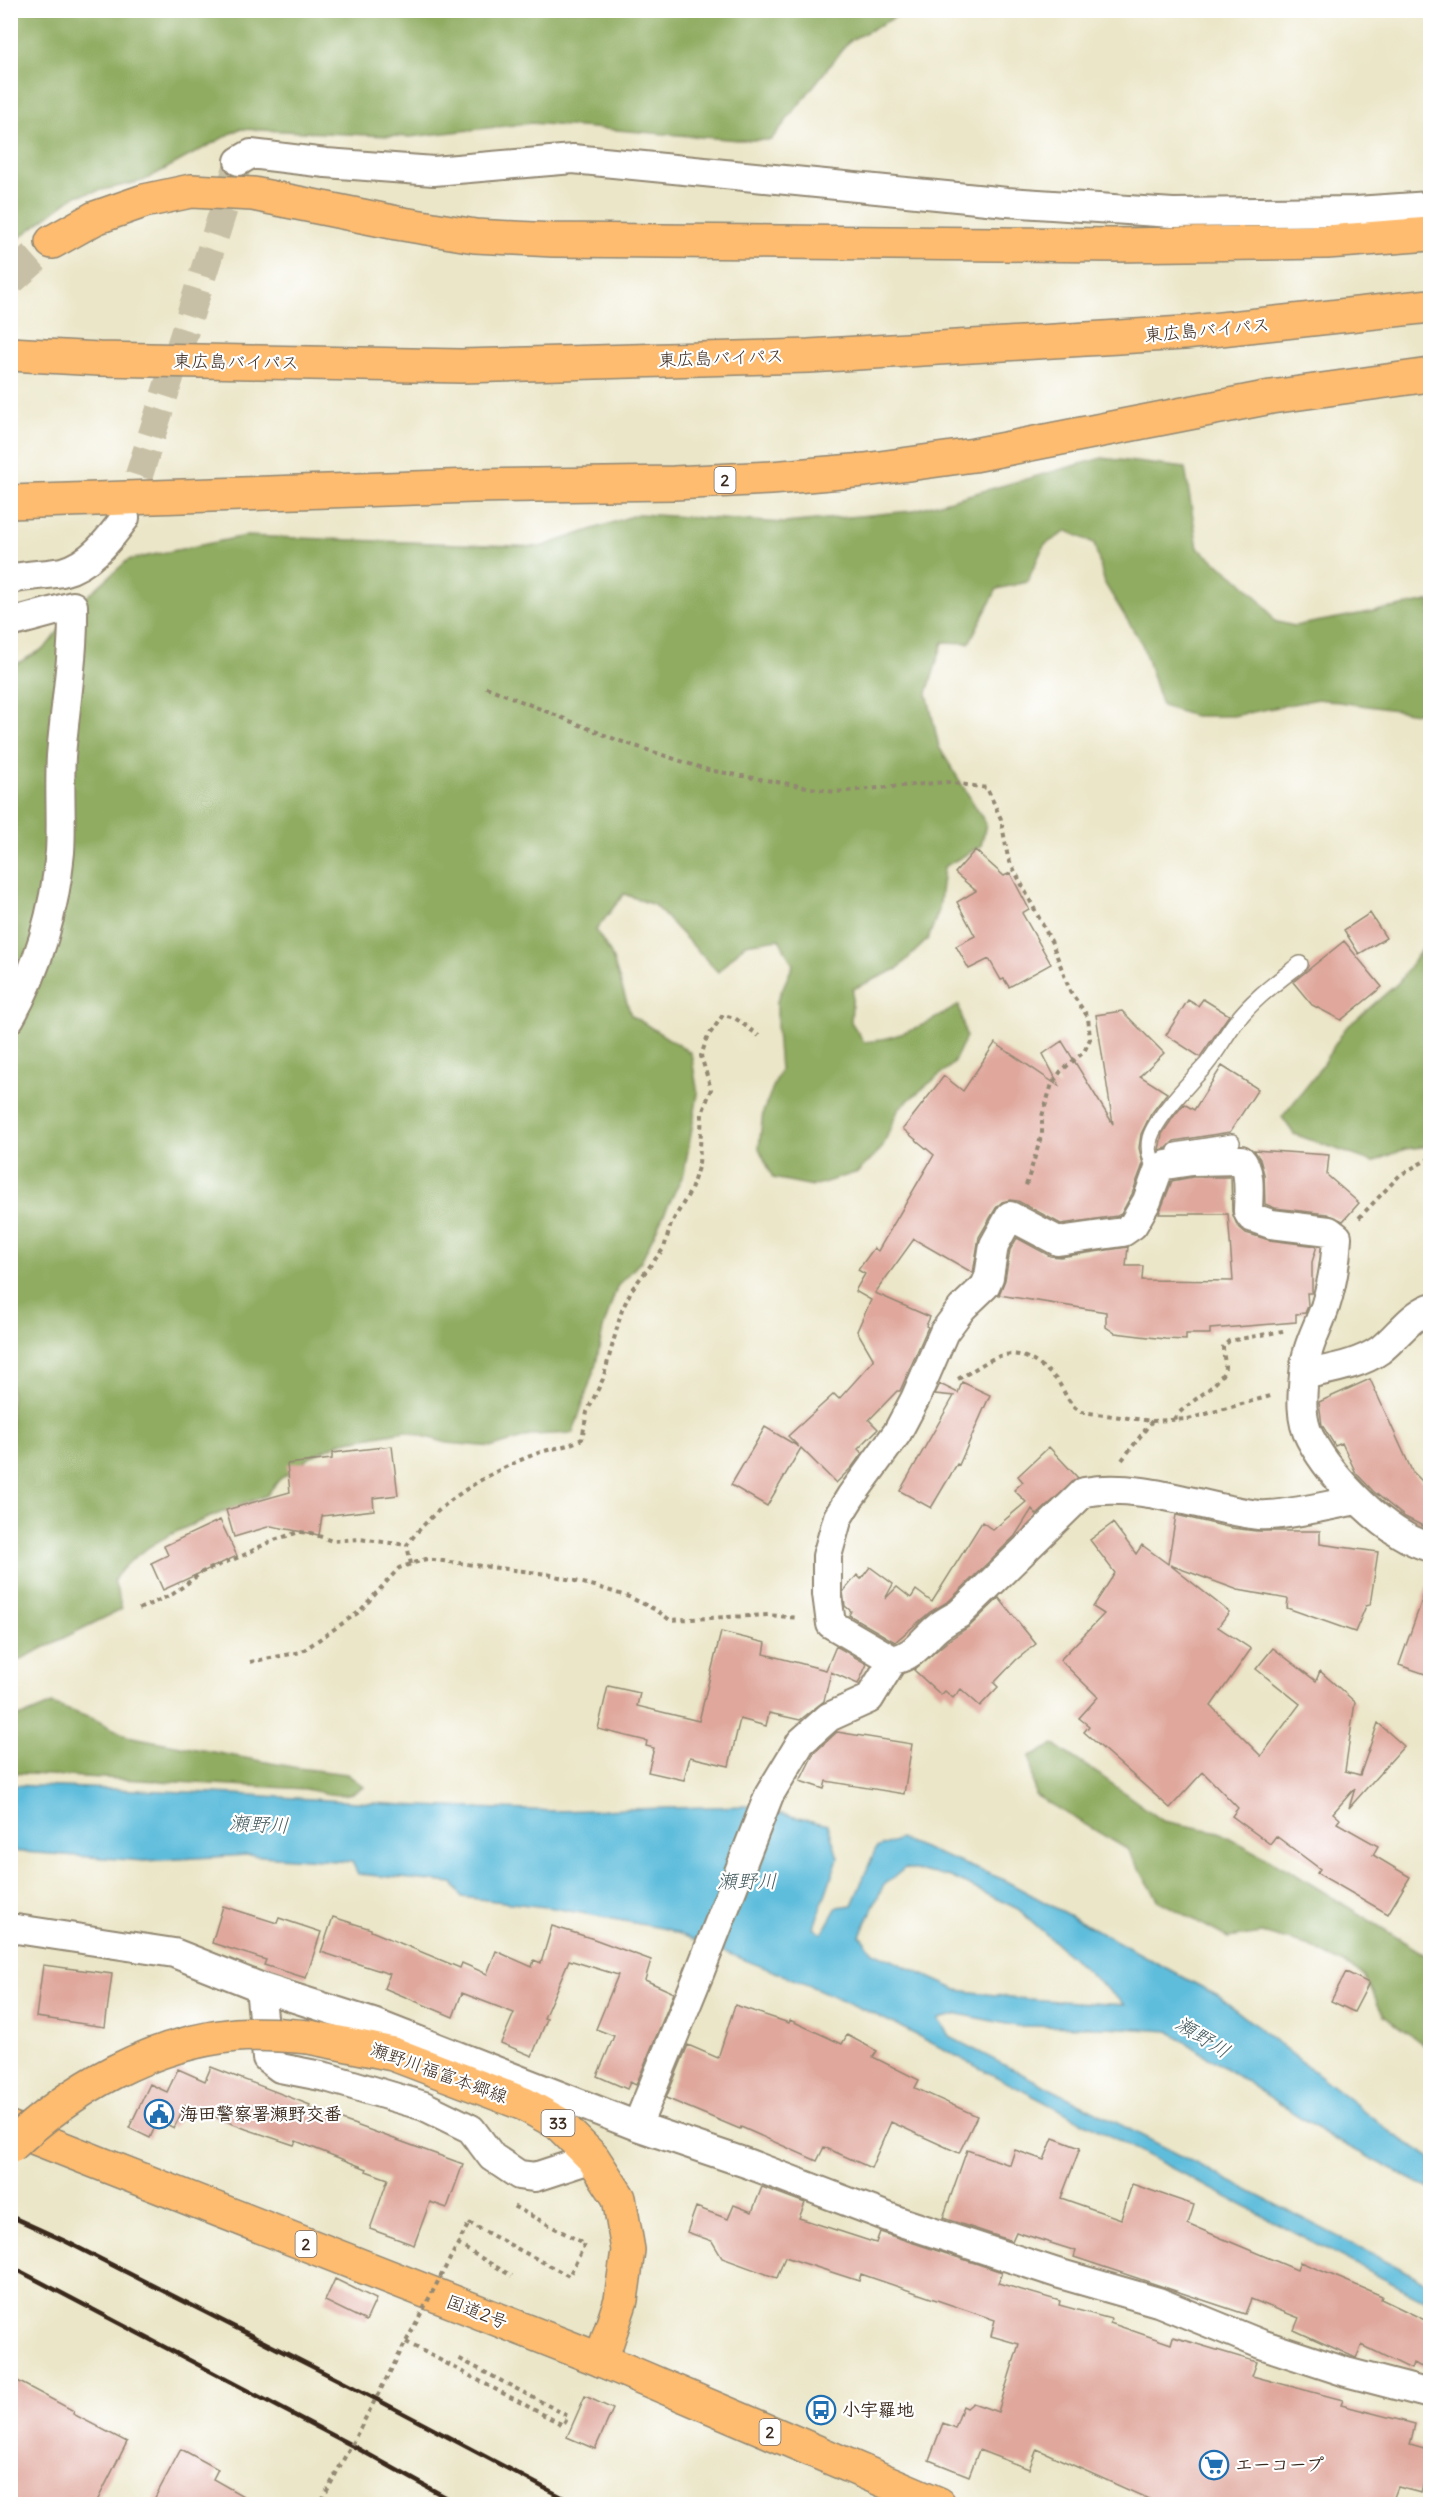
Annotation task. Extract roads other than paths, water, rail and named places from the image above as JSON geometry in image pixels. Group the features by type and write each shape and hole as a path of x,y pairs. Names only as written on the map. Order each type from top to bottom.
{"main road":[{"path":"52,242 95,218 144,201 191,191 253,194 475,236 553,240 1115,245 1327,242 1431,234"},
{"name":"東広島バイパス","path":"10,354 99,359 461,366 797,356 1184,333 1431,306"},
{"name":"2","path":"10,502 473,486 662,483 771,478 865,470 974,455 1271,397 1431,375"},
{"name":"瀬野川福富本郷線","path":"10,2147 50,2113 118,2069 154,2054 189,2044 235,2035 271,2034 309,2037 393,2054 524,2104 558,2123 593,2158 619,2198 628,2250 621,2301 601,2360"},
{"name":"国道2号","path":"10,2128 601,2360 939,2505"}],"street":[{"path":"239,161 250,154 326,163 434,171 573,159 996,201 1173,213 1356,211 1431,206"},
{"path":"10,579 63,571 89,558 109,541 125,518"},
{"path":"10,623 73,606 74,643 61,759 60,853 49,917 27,989 10,1018"},
{"path":"1358,1500 1262,1515 1209,1507 1134,1489 1104,1488 1084,1492 959,1614 938,1626 923,1644 906,1658 893,1660 831,1624 827,1594 827,1556 838,1517 897,1433 944,1332 962,1308 985,1286 989,1277 993,1245 1010,1216 1058,1241 1123,1232 1133,1225 1147,1201 1154,1167 1201,1160 1241,1160 1245,1164 1248,1212 1251,1217 1271,1224 1329,1231 1337,1237 1336,1255 1326,1306 1306,1354 1302,1405 1309,1437 1330,1468 1382,1523 1415,1543 1431,1547"},
{"path":"1304,1381 1377,1352 1397,1337 1419,1313 1431,1308"},
{"path":"636,2126 769,1795 801,1742 830,1718 869,1699 893,1660"},
{"path":"10,1928 174,1953 260,1987 373,2024 636,2126 749,2164 912,2226 1057,2273 1158,2302 1262,2344 1346,2372 1431,2394"},
{"path":"260,1987 267,2058 280,2068 326,2077 424,2106 471,2129 492,2157 519,2175 535,2177 593,2158"}],"lane":[{"path":"1232,1142 1187,1148 1154,1167 1148,1148 1151,1135 1185,1085 1208,1063 1236,1021 1255,1001 1300,963"}],"water":[{"name":"瀬野川","path":"11,1785 556,1811 748,1806 828,1825 838,1858 814,1927 822,1933 837,1907 852,1905 876,1848 900,1839 1002,1879 1218,1996 1396,2136 1430,2157 1430,2189 1332,2138 1169,2031 1106,2027 1016,2026 959,2014 938,2019 950,2037 1430,2284 1430,2303 897,2025 818,1989 667,1929 554,1908 462,1897 453,1883 358,1874 352,1862 247,1855 144,1861 11,1851","holes":["905,1868 951,1877 1018,1909 1125,2005 1026,1999 957,1990 873,1952 860,1936 883,1886"]}],"tunnel":[{"path":"126,516 239,161"},
{"path":"10,279 52,242"}],"railway":[{"path":"10,2216 65,2241 378,2400 575,2504"},
{"path":"10,2266 355,2447 458,2504"}],"place":[{"name":"海田警察署瀬野交番","path":"159,2114"},
{"name":"小宇羅地","path":"821,2410"},
{"name":"エーコープ","path":"1214,2465"}]}
